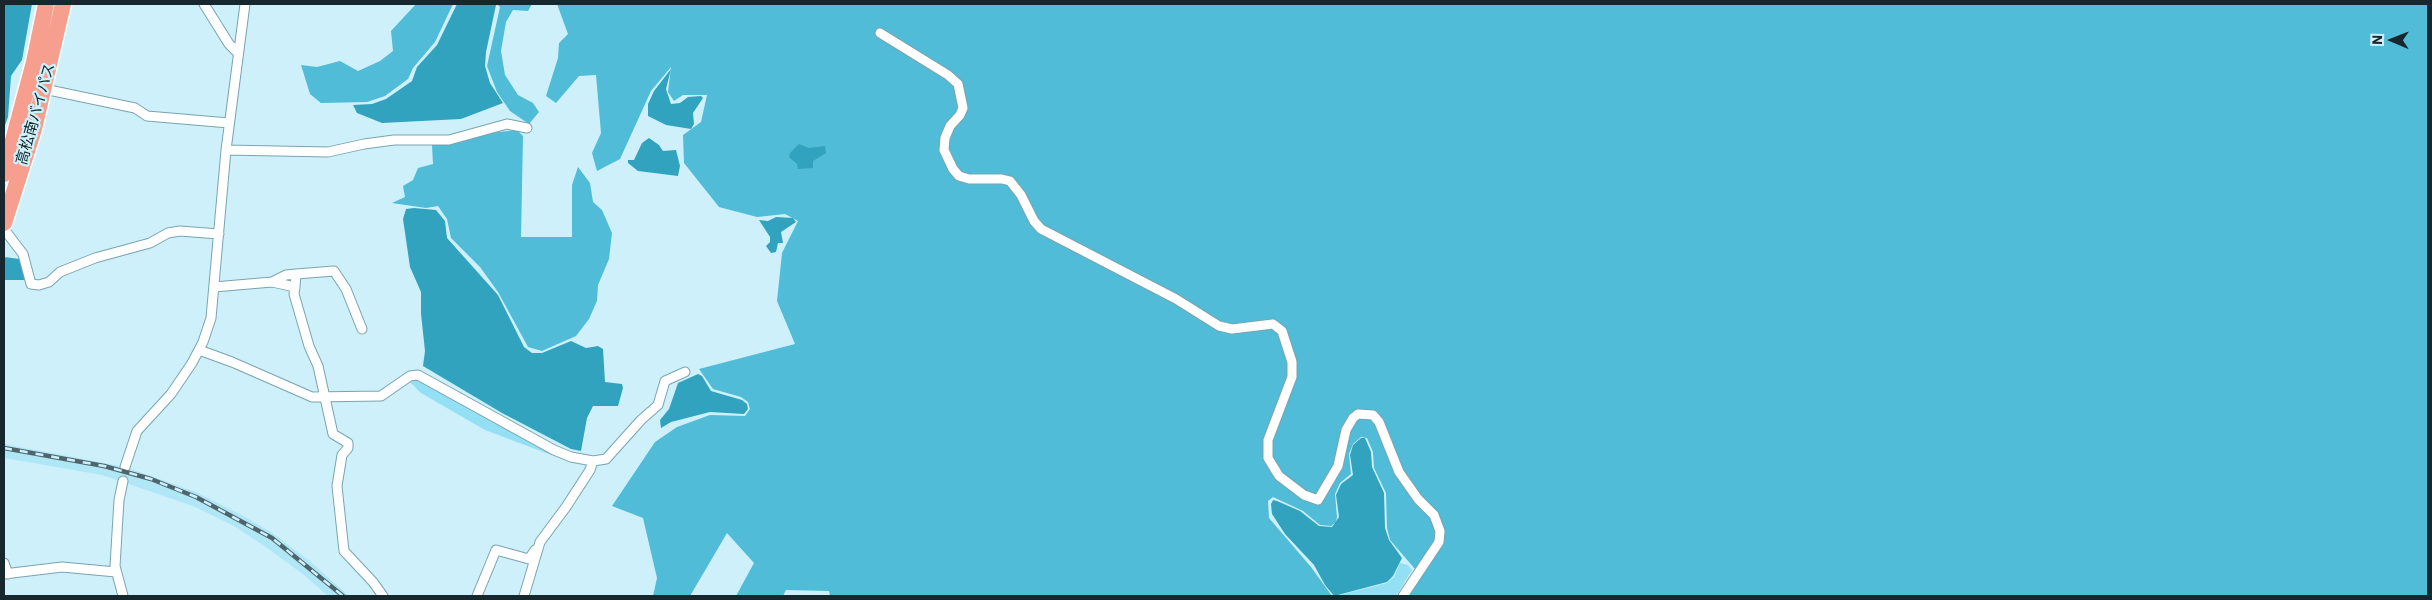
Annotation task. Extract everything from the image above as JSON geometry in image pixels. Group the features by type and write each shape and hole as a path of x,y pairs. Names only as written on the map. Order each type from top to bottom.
{"highway":[{"name":"高松南バイパス","path":"4,174 32,71 46,4"},
{"name":"高松南バイパス","path":"4,223 44,89 64,4"}],"street":[{"path":"204,4 229,44 238,53"},
{"path":"125,467 137,431 171,394 198,350 211,318 226,150 245,4"},
{"path":"880,33 948,75 958,84 963,108 960,115 950,126 945,138 944,150 953,169 959,176 968,179 1002,179 1010,182 1021,195 1034,221 1041,229 1176,299 1219,326 1232,328 1273,324 1282,331 1292,362 1292,377 1268,440 1268,458 1279,476 1304,495 1318,500 1338,466 1346,430 1353,418 1358,414 1373,415 1379,422 1399,472 1418,499 1434,515 1440,531 1439,542 1404,596"},
{"path":"44,89 136,108 147,116 229,123"},
{"path":"226,150 328,152 394,140 449,140 507,124 527,128"},
{"path":"4,229 23,254 31,284 39,285 49,282 60,272 95,258 150,243 168,233 180,230 219,234"},
{"path":"272,282 286,275 334,271 346,289 362,329"},
{"path":"296,274 294,294 309,346 318,366 323,396 333,434 348,443 348,448 342,455 337,486 344,551 373,582 383,596"},
{"path":"214,287 272,282 295,287"},
{"path":"198,350 261,373 312,396 381,396 410,376 418,375 554,450 571,457 593,461 606,459 641,420 658,405 666,381 685,372"},
{"path":"477,596 496,550 529,559 576,492 590,470 593,461"},
{"path":"123,481 119,500 116,572 123,596"},
{"path":"524,596 540,542"},
{"path":"4,562 6,574 62,567 116,572"}],"shaded area":[{"path":"4,4 32,4 22,60 11,76 8,117 4,128"},
{"path":"416,4 453,4 435,42 413,68 408,79 385,96 367,102 321,103 310,94 301,65 317,67 340,61 358,71 380,61 393,51 391,31"},
{"path":"457,4 496,5 486,52 485,66 490,83 503,103 461,119 382,123 357,113 353,105 372,104 386,99 412,81 417,67 437,45"},
{"path":"497,4 532,4 528,11 513,10 506,22 501,51 505,75 518,95 533,103 539,112 529,124 510,111 497,92 487,66 500,7"},
{"path":"557,4 2428,4 2428,596 1409,596 1421,576 1390,540 1387,528 1386,493 1374,468 1373,452 1367,438 1361,437 1353,444 1349,454 1351,474 1340,483 1335,494 1337,517 1336,522 1331,526 1320,525 1303,511 1273,497 1268,501 1269,518 1311,567 1332,596 830,596 829,591 786,590 783,596 736,596 754,563 727,533 690,596 653,596 657,578 643,518 612,506 655,442 677,427 710,415 745,416 750,409 748,402 741,397 713,389 699,369 795,344 777,301 782,253 798,221 785,214 757,217 719,207 684,163 683,135 701,122 707,95 683,95 674,101 668,92 671,67 651,91 620,159 597,171 592,153 601,133 596,75 579,76 556,103 546,96 558,58 559,43 568,34"},
{"path":"671,69 666,89 671,104 680,103 688,97 701,96 703,98 693,113 694,124 691,129 666,125 648,116 648,104 654,91"},
{"path":"517,130 523,136 521,237 572,237 572,185 578,167 590,183 593,202 602,210 612,233 609,259 598,285 597,301 589,319 576,336 542,351 528,347 498,292 480,267 451,238 447,219 438,206 426,208 392,203 405,197 403,186 413,180 418,168 433,164 432,145 481,134"},
{"path":"649,138 659,145 663,151 676,150 680,166 678,176 638,171 628,163 628,160 634,160 642,143"},
{"path":"799,144 809,148 825,146 826,153 813,161 813,168 798,169 797,164 789,157 790,153"},
{"path":"406,209 436,210 445,221 447,238 498,295 524,347 532,353 542,353 571,341 586,348 598,346 603,349 605,382 622,384 623,388 618,406 593,406 587,418 581,451 571,449 502,413 423,366 425,351 421,292 410,267 403,219"},
{"path":"776,217 793,218 796,222 781,232 783,243 778,243 776,252 771,253 766,246 770,242 770,237 759,220 768,221"},
{"path":"4,257 20,259 25,280 4,280"},
{"path":"698,374 702,376 711,391 742,400 747,404 748,409 744,414 710,412 671,422 661,428 660,420 669,409 678,383"},
{"path":"415,379 424,381 577,462 570,462 485,430 421,393 409,381"},
{"path":"1361,438 1365,438 1371,452 1372,467 1384,493 1385,528 1389,540 1402,558 1393,576 1387,582 1334,596 1325,585 1314,565 1285,534 1272,514 1271,504 1273,500 1277,501 1300,511 1319,526 1332,527 1339,517 1336,495 1341,484 1353,475 1350,455 1353,445"},
{"path":"4,444 125,467 196,492 274,534 311,562 349,596 328,596 304,575 266,547 234,526 193,506 102,475 4,458"},
{"path":"1400,563 1408,565 1412,570 1396,596 1336,596 1387,583 1394,577"}],"railway":[{"path":"4,448 104,466 151,479 196,497 272,538 343,596"}]}
